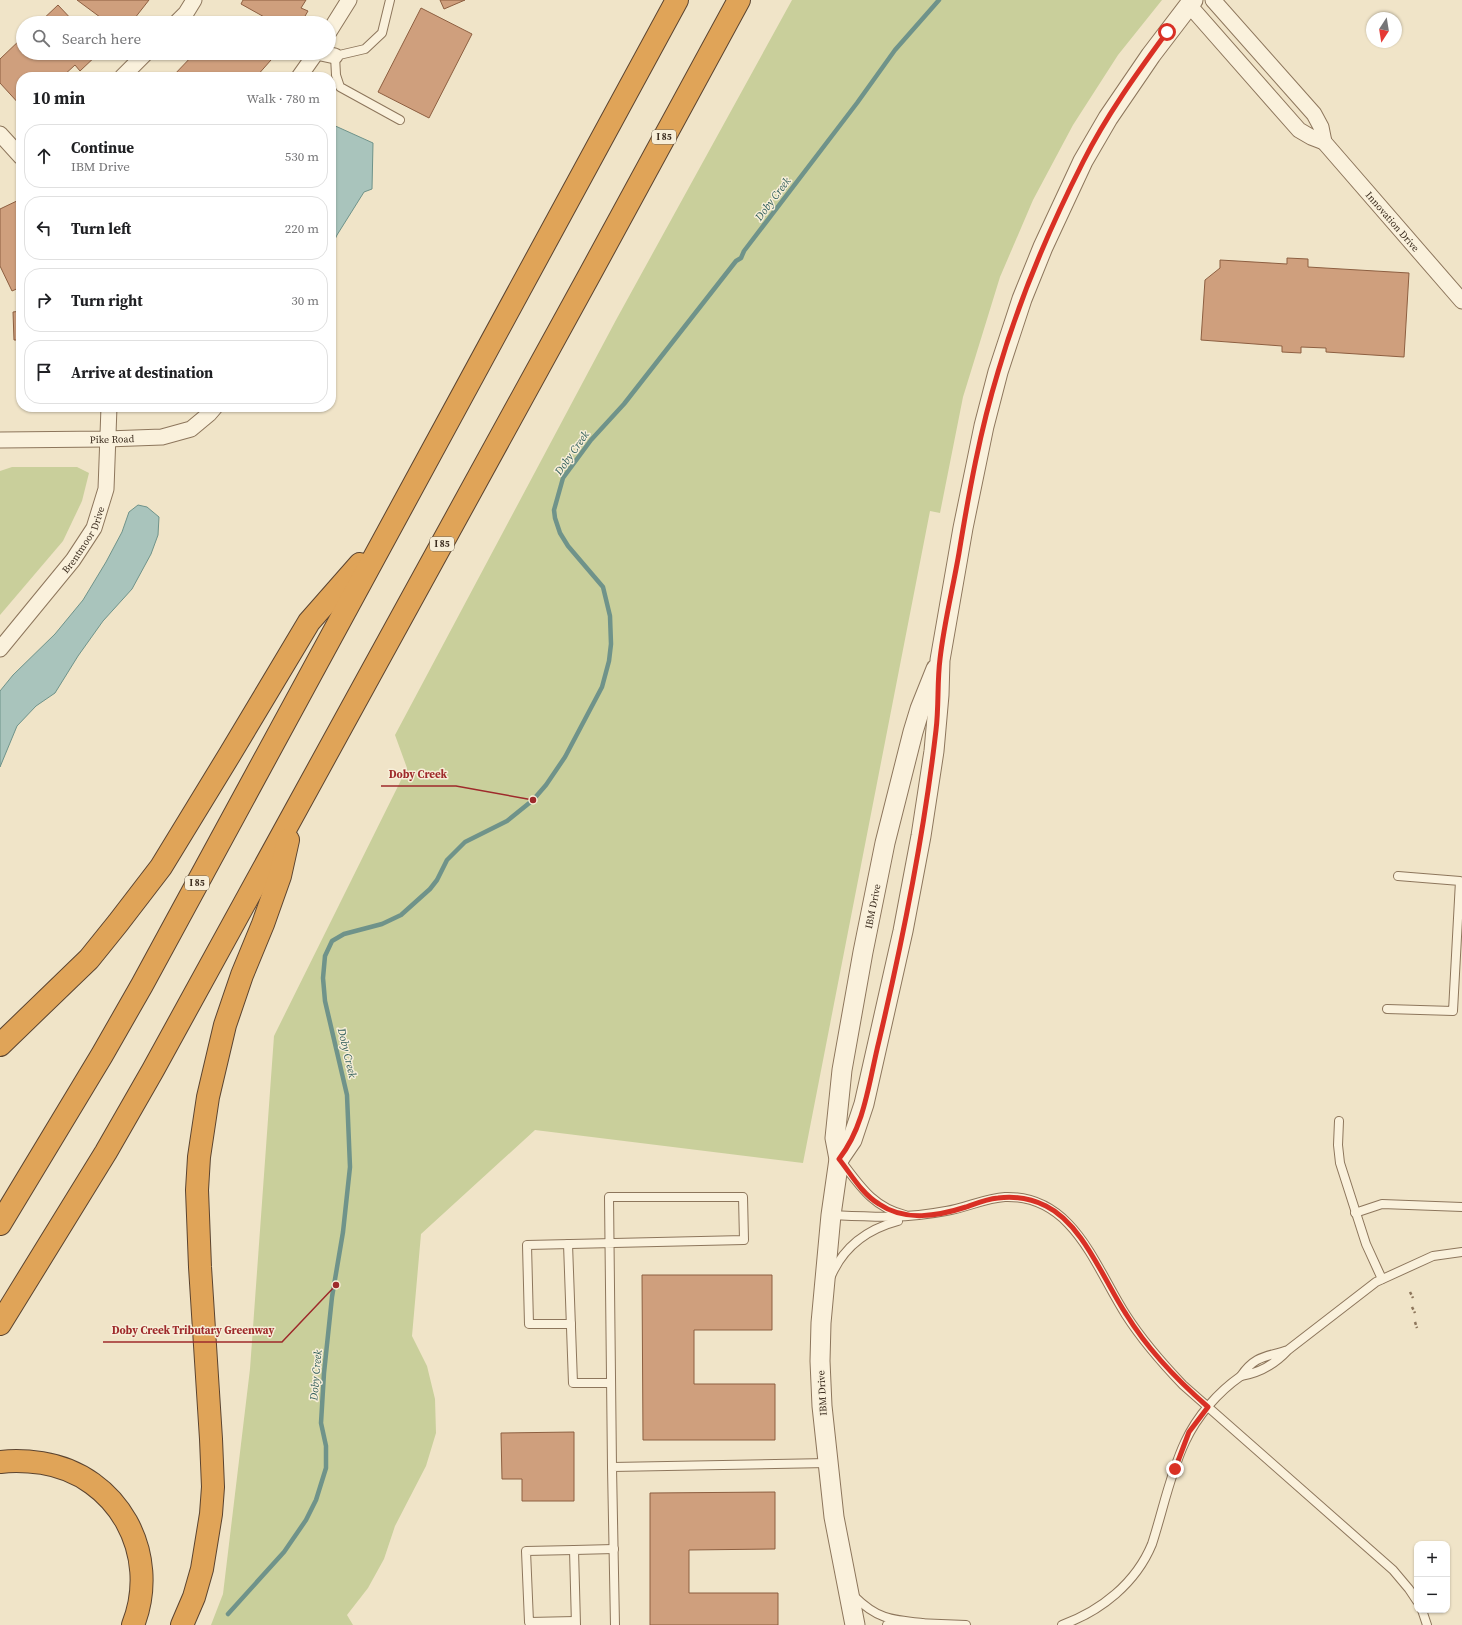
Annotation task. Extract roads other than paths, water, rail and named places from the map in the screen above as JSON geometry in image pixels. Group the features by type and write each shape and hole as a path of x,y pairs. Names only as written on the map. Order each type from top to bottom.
{"highway":[{"name":"I 85","path":"0,1224 102,1055 142,985 677,0"},
{"name":"I 85","path":"0,1324 110,1146 295,813 739,0"},
{"path":"0,1045 89,959 152,879 230,754 309,622 385,536"},
{"path":"182,1625 194,1597 202,1569 211,1514 212,1487 211,1439 200,1267 197,1190 199,1157 208,1097 225,1025 242,975 263,924 280,876 295,813"},
{"path":"0,1462 31,1461 51,1464 72,1471 94,1484 112,1500 125,1519 133,1536 138,1552 141,1571 141,1593 133,1625"}],"street":[{"path":"183,16 194,0"},
{"path":"336,21 349,0"},
{"path":"1191,2 1299,130 1324,142 1322,127 1314,114 1213,0"},
{"name":"IBM Drive","path":"839,1159 852,1140 864,1104 903,931 921,836 934,751 939,695 940,660 963,528 984,426 998,372 1022,299 1043,248 1083,161 1108,118 1142,68 1191,2"},
{"path":"127,72 139,60"},
{"path":"303,72 311,60"},
{"path":"0,134 16,152"},
{"name":"Innovation Drive","path":"1324,142 1462,301"},
{"name":"Brentmoor Drive","path":"0,649 73,560 94,528 106,489 109,412"},
{"name":"Pike Road","path":"0,440 162,437 191,429 211,412"},
{"name":"IBM Drive","path":"855,1625 834,1517 822,1406 820,1361 823,1295 831,1215 839,1159 835,1138 842,1070 871,908 886,836 920,708 940,660"}],"lane":[{"path":"336,54 365,49 382,33 390,0"},
{"path":"330,60 335,72"},
{"path":"336,75 340,87 400,120"},
{"path":"1387,1010 1453,1011 1460,881 1398,876"},
{"path":"1339,1121 1338,1155 1355,1214 1382,1279"},
{"path":"839,1159 877,1204 894,1212 914,1217"},
{"path":"571,1324 530,1324 527,1245 610,1243 744,1240 743,1197 609,1197 610,1243 612,1467 615,1625"},
{"path":"823,1295 833,1272 841,1259 860,1238 876,1228 914,1217 956,1210 998,1198 1024,1199 1041,1204 1052,1210 1074,1229 1126,1314 1152,1350 1183,1385 1393,1570 1414,1596"},
{"path":"1355,1214 1382,1204 1462,1207"},
{"path":"831,1215 877,1218 914,1217"},
{"path":"568,1244 573,1383 611,1383"},
{"path":"1062,1625 1088,1614 1110,1599 1127,1583 1144,1561 1156,1533 1184,1443 1193,1427 1220,1392 1241,1376 1247,1368 1265,1356 1288,1350 1364,1290 1382,1279 1433,1256 1462,1252"},
{"path":"612,1467 828,1463"},
{"path":"574,1550 576,1623 529,1622 526,1551 614,1549"},
{"path":"848,1590 861,1603 877,1615 919,1624"},
{"path":"1423,1613 1427,1625"},
{"path":"887,1625 966,1625"}],"water":[{"path":"336,126 373,143 372,189 364,192 336,237"},
{"path":"138,505 147,507 159,517 158,535 151,554 132,589 103,621 78,656 55,693 36,706 17,726 0,767 0,691 13,675 55,634 83,600 122,532 129,512"}],"waterway":[{"name":"Doby Creek","path":"228,1614 284,1552 306,1520 316,1500 326,1468 326,1446 321,1423 324,1373 332,1297 343,1232 350,1167 347,1095 325,1001 323,978 325,956 332,941 344,934 382,924 401,915 430,889 437,880 447,860 465,842 507,821 533,800 546,785 565,757 602,687 609,661 611,644 610,616 603,587 568,546 560,533 555,518 554,510 563,478 591,440 624,404 736,261 741,258 744,251 857,103 895,50 939,0"}],"place":[{"name":"Doby Creek","path":"533,800"},
{"name":"Doby Creek Tributary Greenway","path":"336,1285"}]}
